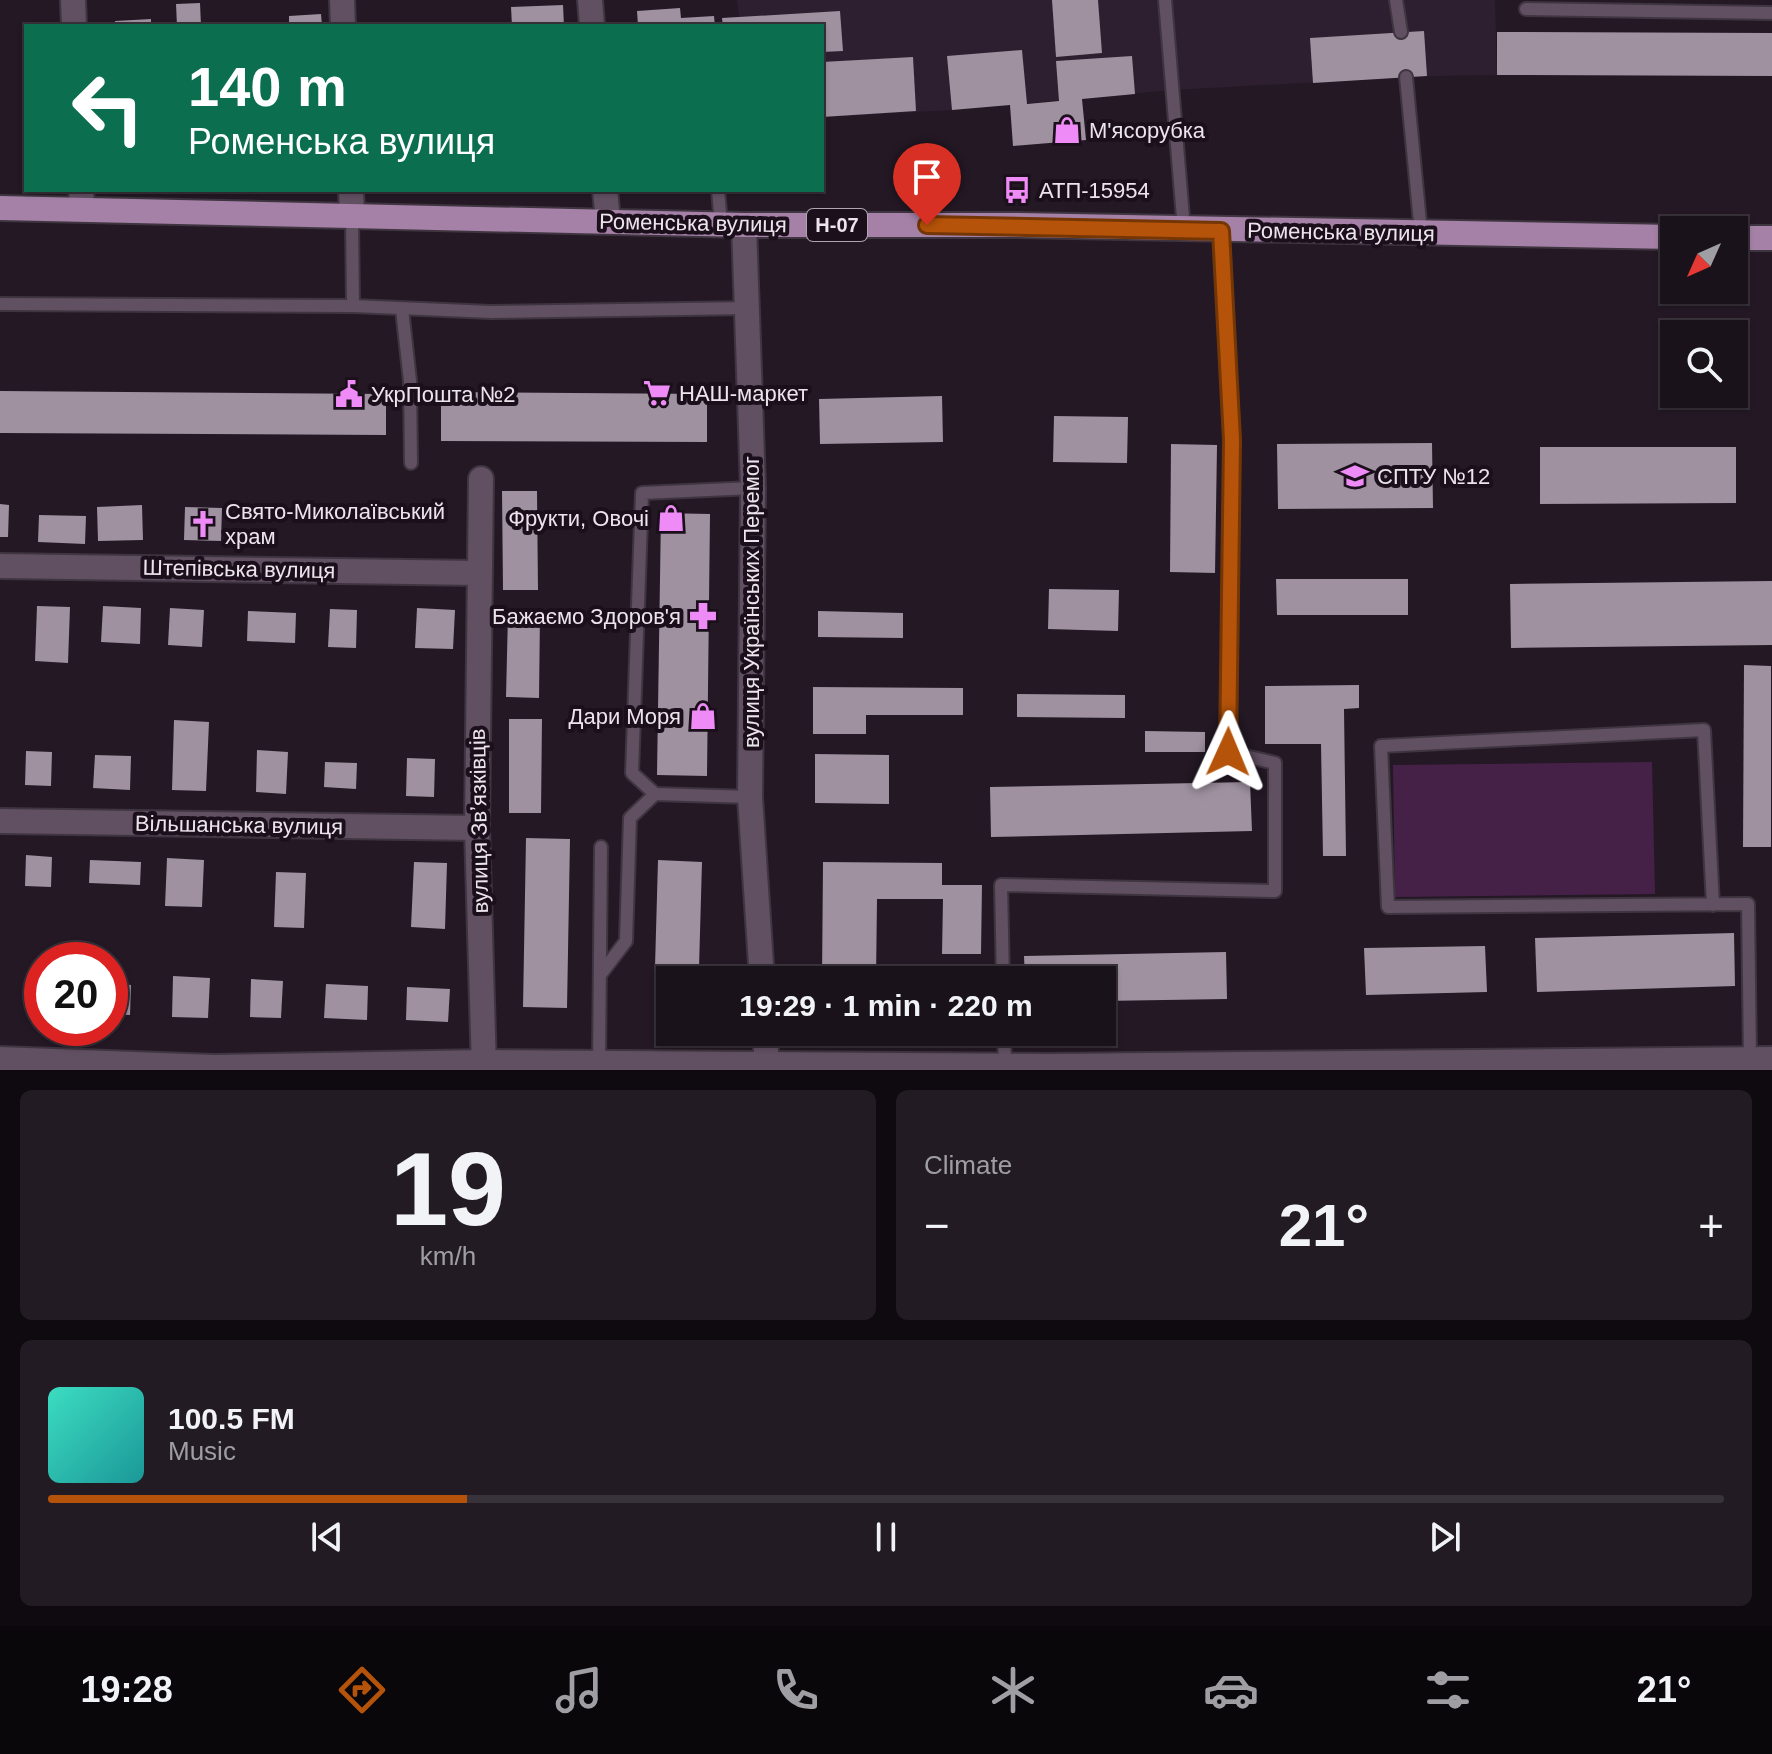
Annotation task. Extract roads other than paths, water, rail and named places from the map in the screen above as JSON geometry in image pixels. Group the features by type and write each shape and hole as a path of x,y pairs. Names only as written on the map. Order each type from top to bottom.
{"main road":[{"name":"Роменська вулиця","path":"0,208 82,199 352,216 1660,237"},
{"path":"1748,238 1772,238"}],"street":[{"path":"73,0 74,24"},
{"path":"342,0 343,24"},
{"path":"590,0 592,24"},
{"path":"351,192 352,216"},
{"path":"605,192 608,221"},
{"name":"вулиця Українських Перемог","path":"732,224 748,308 753,488 750,797 761,966"},
{"name":"вулиця Звʼязківців","path":"481,479 477,828 484,1066"},
{"name":"Штепівська вулиця","path":"0,566 478,573"},
{"name":"Вільшанська вулиця","path":"0,821 477,828"},
{"path":"766,1046 767,1067"},
{"path":"0,1059 214,1068 599,1063 1051,1068 1595,1066 1761,1059"}],"lane":[{"path":"1165,0 1184,230"},
{"path":"1396,0 1401,32"},
{"path":"1526,9 1772,13"},
{"path":"1406,77 1421,233"},
{"path":"719,192 732,224"},
{"path":"352,216 353,306"},
{"path":"1003,966 1001,885 1275,891 1275,763 1228,752 1232,440 1221,231"},
{"path":"0,304 353,306 491,312 748,308"},
{"path":"402,309 410,381 411,463"},
{"path":"750,797 655,794 632,773 642,493 753,488"},
{"path":"1713,905 1704,730 1381,746 1388,907 1713,905 1748,904 1761,1059"},
{"path":"600,975 626,941 630,818 655,794"},
{"path":"599,1063 601,847"},
{"path":"1004,1046 1005,1066"}],"place":[{"name":"М'ясорубка","path":"1067,130"},
{"name":"АТП-15954","path":"1017,190"},
{"name":"НАШ-маркет","path":"657,393"},
{"name":"УкрПошта №2","path":"349,394"},
{"name":"СПТУ №12","path":"1355,476"},
{"name":"Фрукти, Овочі","path":"671,518"},
{"name":"Свято-Миколаївський храм","path":"203,524"},
{"name":"Бажаємо Здоров'я","path":"703,616"},
{"name":"Дари Моря","path":"703,716"}]}
